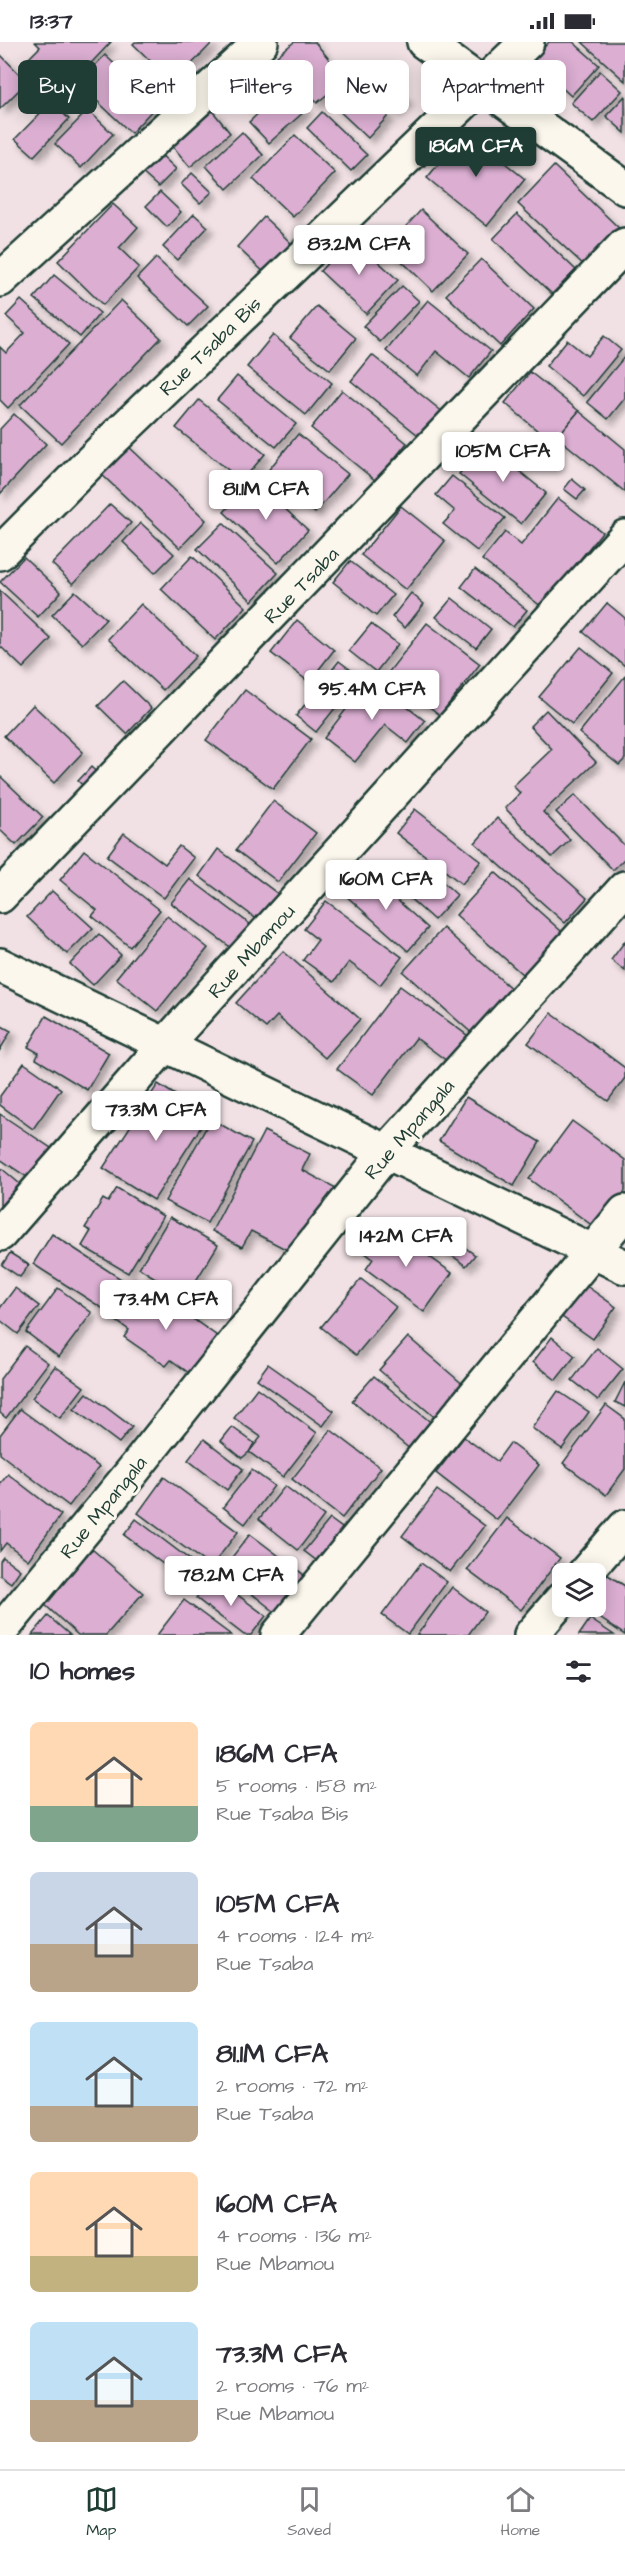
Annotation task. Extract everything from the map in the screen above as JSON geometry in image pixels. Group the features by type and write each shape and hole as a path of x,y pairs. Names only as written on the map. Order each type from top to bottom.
{"street":[{"path":"0,280 261,42"},
{"path":"424,42 450,60"},
{"name":"Rue Tsaba Bis","path":"509,60 526,42"},
{"name":"Rue Tsaba Bis","path":"0,554 110,441 454,114"},
{"path":"524,114 625,188"},
{"name":"Rue Tsaba","path":"0,896 625,244"},
{"name":"Rue Mbamou","path":"0,1234 164,1046 625,537"},
{"name":"Rue Mpangala","path":"0,1632 132,1472 388,1150 625,888"},
{"path":"0,965 164,1046 388,1150 625,1267"},
{"path":"278,1635 625,1212"},
{"path":"594,1563 625,1527"},
{"path":"531,1635 552,1611"}],"building":[{"path":"35,42 111,42 94,60 27,60 40,47"},
{"path":"135,42 213,42 195,60 149,60 133,44"},
{"path":"294,42 315,42 330,60 325,60 325,96 317,103 313,98 313,60 280,60 277,56"},
{"path":"549,42 573,42 599,65 571,96 566,91 566,60 532,60"},
{"path":"582,42 625,42 625,81"},
{"path":"0,54 18,73 18,91 0,109"},
{"path":"105,55 110,60 109,112 97,101 97,63"},
{"path":"600,71 622,91 593,122 571,103"},
{"path":"625,96 625,133 606,116"},
{"path":"208,111 208,114 215,114 230,133 190,167 170,143"},
{"path":"322,112 367,155 351,171 307,128"},
{"path":"39,114 64,114 69,119 34,156 15,139"},
{"path":"84,114 92,114 113,134 81,168 55,144"},
{"path":"111,114 149,114 131,133"},
{"path":"257,114 302,114 269,143 249,122"},
{"path":"342,114 386,114 388,116 368,138"},
{"path":"465,131 525,179 487,226 427,178"},
{"path":"242,132 263,155 227,189 206,166"},
{"path":"295,135 335,173 293,217 253,179"},
{"path":"157,151 176,169 158,187 139,170"},
{"path":"554,166 621,230 586,267 518,204"},
{"path":"192,173 212,192 200,203 181,184"},
{"path":"160,192 181,212 167,227 146,206"},
{"path":"113,204 138,227 119,248 139,267 103,305 58,261"},
{"path":"421,210 468,254 433,291 387,247"},
{"path":"194,214 208,227 177,260 163,247"},
{"path":"517,214 576,270 552,294 493,239"},
{"path":"264,217 294,246 267,275 237,247"},
{"path":"352,237 398,280 366,314 320,271"},
{"path":"156,258 208,306 188,326 137,278"},
{"path":"481,259 534,309 500,346 446,295"},
{"path":"54,275 100,313 80,337 34,298"},
{"path":"402,286 419,301 380,342 363,326"},
{"path":"21,300 69,344 8,408 0,400 0,347 6,353 25,333 6,316"},
{"path":"121,300 161,338 61,443 20,405"},
{"path":"428,300 491,351 469,378 436,351 417,376 386,351"},
{"path":"317,306 356,338 330,370 290,338"},
{"path":"273,335 332,383 306,415 247,367"},
{"path":"604,336 621,350 583,396 546,366 567,340 587,356"},
{"path":"372,355 444,413 423,439 351,381"},
{"path":"625,356 625,398 608,419 587,402"},
{"path":"530,372 579,411 552,443 505,403"},
{"path":"237,376 296,424 276,447 217,400"},
{"path":"342,390 407,443 376,481 311,428"},
{"path":"199,400 265,454 242,481 176,428"},
{"path":"579,411 625,449 625,492 557,437"},
{"path":"14,414 46,444 0,494 0,429"},
{"path":"298,434 348,474 315,513 266,473"},
{"path":"485,443 546,493 521,524 459,474"},
{"path":"126,444 206,520 180,548 99,472"},
{"path":"452,476 505,518 477,551 443,524 455,511 436,495"},
{"path":"572,479 585,490 577,499 564,489"},
{"path":"254,480 308,530 278,563 224,512"},
{"path":"558,498 602,532 542,607 482,560 505,532 521,545"},
{"path":"110,504 131,523 73,584 52,564"},
{"path":"401,506 445,541 406,590 361,555"},
{"path":"141,523 174,554 155,573 123,542"},
{"path":"223,523 278,573 252,601 197,549"},
{"path":"192,556 246,607 215,640 161,589"},
{"path":"24,557 61,592 38,617 0,582"},
{"path":"350,561 393,595 376,616 333,582"},
{"path":"475,569 527,610 513,627 461,587"},
{"path":"0,591 51,639 23,668 0,646"},
{"path":"75,591 106,619 82,644 52,615"},
{"path":"411,593 424,604 405,628 392,617"},
{"path":"452,598 491,629 476,648 436,617"},
{"path":"607,603 625,618 625,666 583,632"},
{"path":"141,604 196,656 163,690 108,639"},
{"path":"297,620 334,650 309,682 271,653"},
{"path":"427,623 480,664 440,715 387,674"},
{"path":"371,624 398,644 376,672 349,651"},
{"path":"581,647 613,673 572,724 539,697"},
{"path":"339,661 360,677 316,732 296,716"},
{"path":"625,676 625,759 619,765 579,733"},
{"path":"370,678 425,721 408,743 385,725 355,762 324,738"},
{"path":"123,681 151,708 127,734 98,706"},
{"path":"245,690 311,739 273,789 206,740"},
{"path":"33,705 83,752 54,783 4,736"},
{"path":"546,710 596,762 543,812 570,840 552,857 505,808 520,793 513,786 552,749 530,726"},
{"path":"91,767 106,781 93,795 78,781"},
{"path":"0,776 43,817 16,845 0,830"},
{"path":"575,795 625,846 625,858 613,870 556,812"},
{"path":"273,801 316,833 278,882 236,850"},
{"path":"415,809 481,861 462,884 396,833"},
{"path":"497,818 587,898 565,923 475,843"},
{"path":"124,833 165,864 179,846 194,858 164,898 107,856"},
{"path":"218,849 278,894 258,920 199,876"},
{"path":"84,850 160,910 130,947 92,916 97,910 60,880"},
{"path":"419,860 457,895 434,920 396,886"},
{"path":"365,871 428,928 408,951 344,894"},
{"path":"495,872 570,939 531,982 456,915"},
{"path":"190,879 255,928 237,952 171,903"},
{"path":"52,891 93,928 67,954 27,917"},
{"path":"326,901 402,957 380,985 349,962 334,982 303,960 318,940 304,929"},
{"path":"167,916 208,948 157,1011 116,978"},
{"path":"443,928 515,992 475,1036 403,972"},
{"path":"99,934 121,955 93,985 70,964"},
{"path":"625,941 625,971 611,960"},
{"path":"283,951 360,1019 325,1058 277,1016 266,1028 236,1003"},
{"path":"400,986 475,1041 455,1067 416,1038 373,1095 337,1069"},
{"path":"551,1013 625,1068 625,1078 608,1101 528,1043"},
{"path":"46,1016 109,1053 87,1090 36,1059 39,1053 28,1047"},
{"path":"0,1025 11,1031 0,1050"},
{"path":"24,1063 61,1089 33,1129 0,1105 0,1096"},
{"path":"158,1084 208,1116 154,1200 103,1168"},
{"path":"466,1097 540,1142 514,1186 439,1141"},
{"path":"0,1114 60,1154 39,1185 0,1159"},
{"path":"211,1119 252,1142 207,1223 165,1201"},
{"path":"572,1121 625,1160 625,1191 597,1229 529,1179"},
{"path":"264,1131 310,1154 302,1170 338,1189 324,1217 316,1214 295,1254 251,1231 242,1247 212,1231"},
{"path":"0,1167 20,1184 0,1208"},
{"path":"117,1188 163,1216 128,1273 82,1246 91,1231 85,1228 103,1199 108,1202"},
{"path":"170,1217 218,1245 186,1297 139,1268"},
{"path":"429,1221 475,1255 466,1266 421,1232"},
{"path":"384,1224 452,1273 424,1312 366,1269 373,1259 364,1252"},
{"path":"52,1234 124,1281 105,1310 33,1264"},
{"path":"10,1253 29,1265 20,1277 2,1265"},
{"path":"135,1278 227,1343 200,1381 171,1360 166,1366 124,1337 129,1330 108,1315"},
{"path":"361,1279 396,1307 356,1355 321,1327"},
{"path":"585,1285 616,1307 593,1339 562,1317"},
{"path":"15,1288 39,1306 18,1334 0,1320 0,1308"},
{"path":"58,1288 92,1313 59,1357 26,1332"},
{"path":"408,1337 466,1387 438,1420 379,1370"},
{"path":"552,1337 575,1356 556,1380 533,1362"},
{"path":"25,1346 48,1363 6,1418 0,1413 0,1379"},
{"path":"597,1348 623,1369 598,1400 572,1380"},
{"path":"268,1364 334,1411 323,1426 257,1379"},
{"path":"55,1366 84,1387 60,1418 32,1398"},
{"path":"374,1376 433,1424 411,1450 352,1401"},
{"path":"625,1382 625,1407 615,1402"},
{"path":"257,1388 317,1433 283,1477 249,1452 261,1437 234,1418"},
{"path":"558,1391 589,1412 562,1449 532,1428"},
{"path":"87,1393 132,1427 119,1443 74,1409"},
{"path":"606,1405 625,1419 625,1469 606,1495 563,1463"},
{"path":"20,1409 99,1467 69,1506 0,1454 0,1435"},
{"path":"232,1427 254,1443 242,1458 221,1441"},
{"path":"331,1430 381,1468 342,1518 292,1479"},
{"path":"464,1437 497,1461 510,1443 539,1465 497,1520 436,1473"},
{"path":"204,1439 243,1469 227,1490 188,1460"},
{"path":"252,1470 274,1486 245,1524 223,1507"},
{"path":"8,1474 61,1515 28,1560 6,1543 0,1551 0,1484"},
{"path":"164,1477 238,1532 211,1567 138,1513"},
{"path":"285,1486 324,1516 298,1550 259,1519"},
{"path":"437,1490 485,1526 450,1572 402,1536"},
{"path":"507,1518 560,1558 556,1563 552,1563 552,1569 521,1610 467,1570"},
{"path":"136,1519 194,1563 182,1578 124,1535"},
{"path":"330,1519 346,1531 321,1564 304,1551"},
{"path":"250,1534 304,1575 275,1612 222,1570"},
{"path":"92,1549 143,1593 106,1635 78,1635 44,1604"},
{"path":"3,1557 20,1570 11,1583 0,1575 0,1561"},
{"path":"421,1563 447,1582 408,1634 382,1615"},
{"path":"606,1574 625,1586 625,1635 598,1617 606,1617"},
{"path":"212,1576 266,1616 251,1635 244,1635 196,1598"},
{"path":"452,1587 485,1612 468,1635 417,1635"},
{"path":"184,1600 231,1635 157,1635"},
{"path":"48,1616 70,1635 32,1635"},
{"path":"590,1619 614,1635 579,1635"}]}
